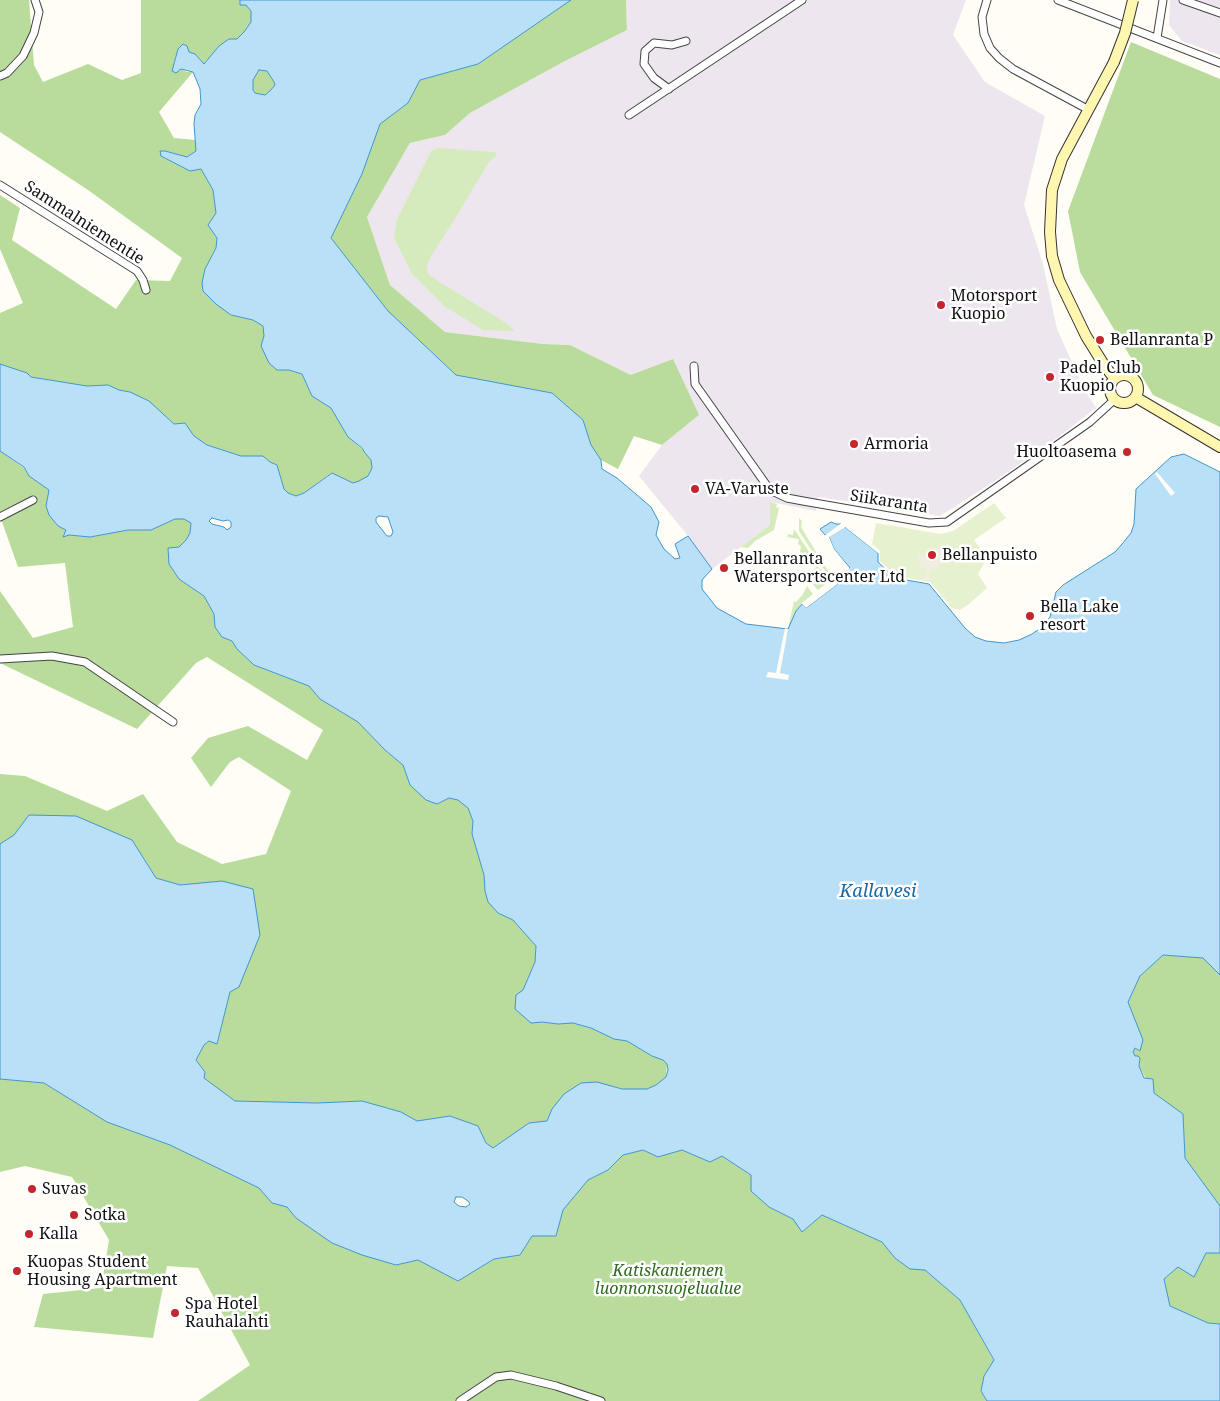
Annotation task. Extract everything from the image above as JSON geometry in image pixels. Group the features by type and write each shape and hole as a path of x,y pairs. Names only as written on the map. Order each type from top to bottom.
{"main road":[{"path":"1114,378 1104,366 1086,336 1059,280 1052,256 1050,232 1052,190 1062,159 1114,62 1125,33 1133,0"},
{"path":"1122,375 1132,377 1138,386 1137,398 1126,404 1114,400 1110,390 1114,378 1122,375"},
{"path":"1137,398 1220,447"}],"street":[{"path":"0,76 7,73 23,56 34,33 39,12 35,0"},
{"path":"629,115 802,0"},
{"path":"987,0 982,17 984,34 990,48 999,58 1013,68 1089,110"},
{"path":"1058,0 1220,63"},
{"path":"1157,38 1163,0"},
{"path":"1183,0 1220,13"},
{"path":"669,89 654,78 644,64 645,51 654,43 672,45 686,41"},
{"name":"Sammalniementie","path":"0,185 137,271 144,280 146,290"},
{"name":"Siikaranta","path":"694,366 696,384 770,490 787,498 930,523 947,522 1090,422 1114,400"},
{"path":"0,517 33,500"},
{"path":"0,659 52,656 85,662 172,722"},
{"path":"460,1401 496,1377 511,1374 601,1401"}],"shaded area":[{"path":"626,0 966,0 953,35 985,82 1045,116 1024,205 1043,264 1057,329 1084,389 1096,408 995,481 940,516 818,497 816,511 771,502 770,525 712,569 639,476 662,445 699,415 631,375 570,345 543,344 445,332 390,285 367,217 410,143 445,135 470,113 565,61 627,30"},
{"path":"1170,0 1220,0 1220,55 1182,41 1169,25"},
{"path":"938,548 944,557 943,561 937,568 930,570 930,581 923,580 927,570 921,567 918,556 920,555 921,557 928,551"}],"green space":[{"path":"0,0 29,0 34,65 43,82 88,64 122,80 141,73 141,0 240,0 240,5 246,5 251,11 251,22 244,32 237,39 229,39 219,46 204,64 195,54 178,49 174,63 187,72 193,72 159,112 174,138 196,140 196,151 187,157 165,151 161,156 190,171 201,169 213,190 216,213 208,225 217,238 216,248 205,269 202,283 230,315 253,320 263,326 264,336 261,346 277,370 289,370 302,374 312,396 331,408 348,437 371,460 372,468 368,476 359,482 353,483 331,473 304,493 296,496 284,489 277,465 263,456 241,456 207,445 194,436 185,423 175,424 130,392 108,385 87,386 31,377 27,373 0,364 0,313 23,303 0,249 0,195 20,208 12,240 116,309 136,280 170,281 182,258 88,190 0,132"},
{"path":"571,0 626,0 627,30 565,61 470,113 445,135 410,143 367,217 390,285 445,332 543,344 570,345 631,375 673,359 699,415 662,445 634,436 618,469 601,460 591,445 583,420 552,393 456,375 388,311 331,238 361,174 380,124 408,103 420,80 478,64"},
{"path":"1131,42 1220,79 1220,427 1153,395 1080,272 1068,211"},
{"path":"259,70 267,71 275,85 265,95 255,93 253,90 253,79"},
{"path":"438,148 495,152 497,155 489,162 431,256 427,266 428,274 506,323 515,331 483,330 444,306 412,274 394,238 397,219 431,151"},
{"path":"0,451 24,468 29,476 49,490 46,506 49,515 58,526 66,530 63,536 90,537 128,530 151,530 175,519 184,519 191,523 190,533 186,540 179,547 169,548 169,564 179,579 204,596 214,614 215,627 222,637 232,641 237,649 254,665 309,686 320,699 358,722 385,750 403,765 410,785 437,804 449,798 459,800 468,808 473,821 472,834 484,875 485,891 498,913 513,920 536,946 535,962 523,990 531,1023 573,1023 591,1028 614,1039 627,1041 652,1056 663,1060 667,1064 666,1077 647,1089 622,1089 612,1086 552,1109 547,1121 529,1123 493,1148 486,1143 478,1126 450,1116 417,1121 401,1112 362,1101 317,1103 235,1101 203,1078 205,1072 196,1060 209,1040 217,1044 230,992 222,881 180,885 156,878 132,840 29,815 14,835 0,844 0,774 25,776 107,811 143,794 177,842 222,864 266,854 291,791 239,757 230,762 211,787 191,758 208,738 248,726 307,760 323,730 207,657 196,663 137,729 0,663 0,591 33,638 73,627 65,563 18,567 0,516"},
{"path":"770,502 777,504 776,507 779,508 774,530 755,541 748,548 741,547 770,525"},
{"name":"Bellanpuisto","path":"994,503 1006,518 974,540 987,558 978,574 987,588 960,610 952,608 930,582 896,576 880,561 880,551 872,544 876,523 941,534 953,531"},
{"path":"799,518 802,521 801,527 819,557 818,559 799,531"},
{"path":"794,529 815,561 811,566 809,565 810,560 799,558 801,546 798,544 799,539 787,537 788,534 793,535"},
{"path":"821,560 829,572 831,571 836,576 818,590 809,580 812,576 816,578 819,574 814,569 817,566 823,572 825,570 819,563"},
{"path":"807,586 813,594 796,611 788,629 794,601 796,602 803,594"},
{"path":"1163,955 1203,958 1220,975 1220,1206 1185,1158 1183,1114 1154,1093 1139,1066 1140,1058 1132,1052 1135,1048 1139,1051 1128,1002 1140,976"},
{"name":"Katiskaniemen luonnonsuojelualue","path":"0,1079 44,1083 107,1122 170,1145 259,1188 272,1203 287,1207 296,1218 396,1265 418,1260 458,1281 494,1259 520,1255 532,1236 556,1236 562,1210 588,1180 608,1170 623,1155 643,1150 658,1157 682,1150 710,1162 722,1156 751,1175 769,1207 793,1219 802,1232 822,1215 882,1242 895,1258 910,1269 925,1270 960,1300 994,1361 984,1376 981,1391 987,1401 198,1401 250,1365 198,1268 167,1266 153,1338 34,1327 43,1294 101,1288 109,1240 72,1177 25,1166 0,1172"},
{"path":"1207,1253 1220,1253 1220,1324 1208,1323 1169,1306 1164,1279 1178,1267"}],"water":[{"name":"Kallavesi","path":"240,0 571,0 478,64 420,80 408,103 380,124 362,174 331,238 388,311 456,375 552,393 583,420 591,445 601,460 602,469 617,478 651,507 659,522 656,535 664,549 675,559 680,558 675,544 688,536 712,569 702,580 702,589 717,608 746,624 788,629 796,611 802,604 806,608 848,576 846,572 850,568 834,549 829,537 820,529 831,522 841,524 878,553 878,562 895,578 929,584 965,628 975,637 986,641 1004,643 1019,640 1042,627 1050,617 1056,592 1063,585 1115,552 1122,544 1131,533 1134,524 1136,489 1171,457 1184,454 1220,472 1220,975 1203,958 1163,955 1140,976 1128,1002 1143,1040 1140,1051 1135,1048 1133,1052 1135,1056 1140,1058 1139,1066 1144,1078 1153,1079 1154,1093 1183,1114 1185,1158 1220,1206 1220,1253 1206,1253 1194,1277 1178,1267 1164,1279 1170,1306 1208,1323 1220,1324 1220,1401 987,1401 981,1391 984,1376 994,1360 960,1300 925,1270 910,1269 895,1258 882,1242 822,1215 802,1232 793,1219 769,1207 751,1191 751,1175 722,1156 710,1162 682,1150 658,1157 643,1150 623,1155 608,1170 588,1180 563,1210 556,1236 532,1236 520,1255 494,1259 458,1281 418,1260 396,1265 362,1255 332,1243 296,1218 287,1207 272,1203 259,1188 170,1145 107,1122 44,1083 0,1079 0,844 14,835 29,815 76,816 132,840 156,878 180,885 222,881 253,889 260,935 239,987 230,992 217,1044 209,1041 204,1045 196,1060 205,1072 204,1078 235,1101 317,1103 362,1101 401,1112 417,1121 450,1116 478,1126 486,1143 493,1148 529,1123 547,1121 552,1109 564,1094 581,1083 597,1082 622,1089 647,1089 666,1077 668,1070 667,1064 663,1060 652,1056 627,1041 614,1039 591,1028 573,1023 531,1023 515,1009 516,995 523,990 535,962 536,946 513,920 498,913 488,902 484,875 472,834 473,821 468,808 458,800 449,798 437,804 426,800 410,785 403,765 385,750 358,722 320,699 309,686 254,665 237,649 232,641 222,637 215,627 214,614 204,596 179,579 169,564 168,548 179,547 186,540 190,533 191,523 184,519 175,519 151,530 128,530 90,537 69,535 63,537 66,530 58,526 49,515 46,506 49,490 29,476 24,467 0,451 0,364 27,373 31,377 87,386 108,385 130,392 149,401 174,424 185,423 194,436 207,445 241,456 263,456 277,465 284,489 296,496 304,493 332,473 353,483 368,476 372,468 371,460 362,448 348,437 331,408 312,396 302,374 289,370 277,370 269,363 261,346 264,336 263,326 253,320 231,315 203,291 202,283 205,269 216,248 217,238 208,225 216,213 213,190 201,169 190,171 161,156 160,151 187,157 196,151 194,124 195,115 201,104 200,89 193,72 181,69 176,73 172,71 178,49 183,44 187,46 189,52 195,54 204,64 219,46 229,39 237,39 251,22 251,11 246,5 240,5","holes":["259,70 267,71 275,85 265,95 255,93 253,90 253,80","379,516 388,517 393,532 391,536 387,536 376,522 376,518","212,518 223,521 228,520 231,522 231,527 227,530 209,521","456,1197 462,1197 470,1204 466,1207 459,1206 454,1202"]}],"pier":[{"path":"1157,472 1175,493 1171,496 1155,474"},
{"path":"843,522 879,551 878,553 845,527 829,537 834,549 850,569 846,572 848,576 806,608 802,604 804,602 806,605 845,575 844,570 847,568 832,551 827,539 823,537"},
{"path":"785,628 788,629 780,673 789,675 788,680 766,677 768,672 776,673"}],"place":[{"name":"Motorsport Kuopio","path":"941,305"},
{"name":"Bellanranta P","path":"1100,340"},
{"name":"Padel Club Kuopio","path":"1050,377"},
{"name":"Armoria","path":"854,444"},
{"name":"Huoltoasema","path":"1127,452"},
{"name":"VA-Varuste","path":"695,489"},
{"name":"Bellanpuisto","path":"932,555"},
{"name":"Bellanranta Watersportscenter Ltd","path":"724,568"},
{"name":"Bella Lake resort","path":"1030,616"},
{"name":"Suvas","path":"32,1189"},
{"name":"Sotka","path":"74,1215"},
{"name":"Kalla","path":"29,1234"},
{"name":"Kuopas Student Housing Apartment","path":"17,1271"},
{"name":"Spa Hotel Rauhalahti","path":"175,1313"}]}
